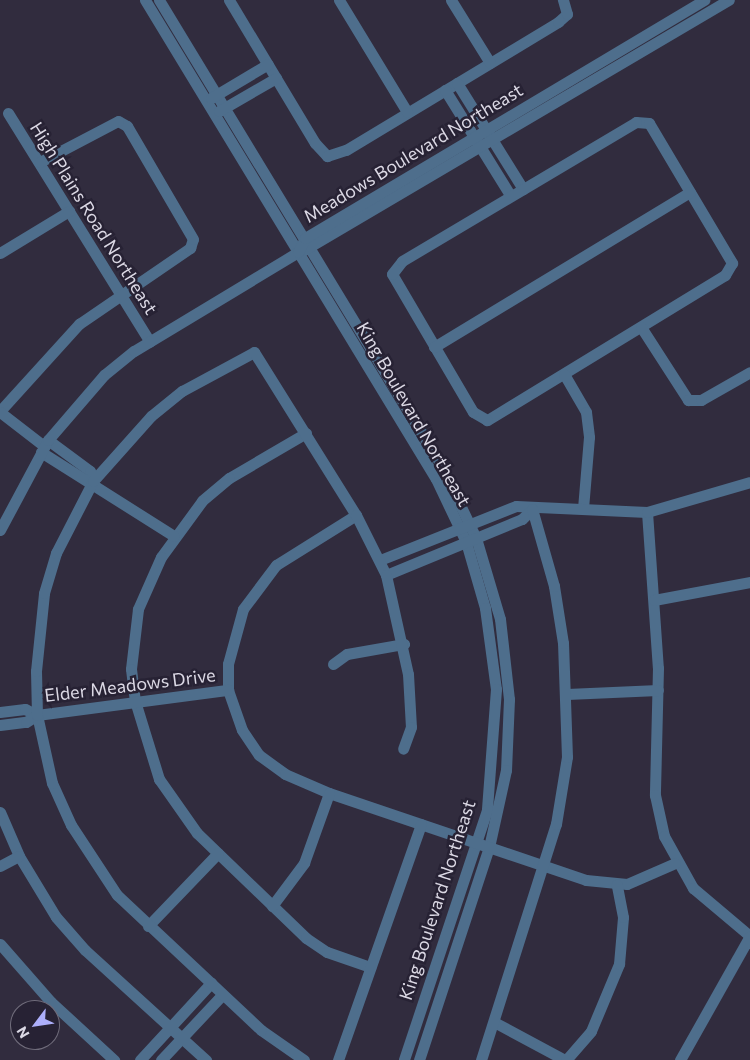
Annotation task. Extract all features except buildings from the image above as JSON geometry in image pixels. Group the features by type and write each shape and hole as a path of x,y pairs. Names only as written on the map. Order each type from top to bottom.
{"street":[{"name":"King Boulevard Northeast","path":"145,0 212,97"},
{"name":"King Boulevard Northeast","path":"159,0 212,97 305,238 440,463 500,619 510,699 506,770 490,847 419,1060"},
{"path":"229,0 276,78 327,156 457,83 568,14 563,0"},
{"path":"339,0 407,112"},
{"path":"451,0 490,63"},
{"name":"Meadows Boulevard Northeast","path":"298,252 305,238 705,0"},
{"name":"Meadows Boulevard Northeast","path":"298,252 311,248 493,142 729,0"},
{"path":"212,97 268,64"},
{"path":"220,110 276,78"},
{"path":"457,83 523,188"},
{"path":"445,90 510,195"},
{"name":"King Boulevard Northeast","path":"220,110 298,252 465,526"},
{"name":"High Plains Road Northeast","path":"8,113 40,162 118,294 150,342"},
{"path":"40,162 118,121 127,126 190,228 190,248 118,294 79,324 0,411 44,446 90,471 93,481 174,536"},
{"path":"636,122 649,122 732,263 725,275 487,420 473,412 392,274 402,261 523,188 636,122"},
{"path":"434,347 690,192"},
{"path":"0,253 69,211"},
{"path":"0,530 44,446 104,375 150,342 298,252"},
{"path":"642,327 688,400 701,400 750,372"},
{"path":"304,1060 222,994 117,895 71,825 52,783 37,715 36,671 44,593 56,553 93,481 151,416 182,391 254,352 356,515 386,575 404,644 411,727 404,749"},
{"path":"564,374 586,412 590,437 583,510"},
{"path":"306,433 230,478 202,501 174,536 138,609 131,669 135,701 160,779 197,832 272,906 327,952 370,967"},
{"path":"380,560 516,506 532,509 554,505 583,510 647,512 750,482"},
{"path":"386,575 522,519 532,509"},
{"path":"481,1060 556,824 567,757 567,694 554,586 532,509"},
{"path":"647,512 654,600 658,690 655,795 675,863 692,888 750,936 680,1060"},
{"path":"356,515 293,553 260,581 233,636 228,690 242,730 259,754 285,774 329,793 543,866 617,885 675,863"},
{"name":"King Boulevard Northeast","path":"404,1060 487,810 496,689 485,608 471,540"},
{"path":"654,600 750,582"},
{"path":"333,664 347,654 404,644"},
{"name":"Elder Meadows Drive","path":"37,715 228,690"},
{"path":"567,694 658,690"},
{"path":"0,712 25,709 37,715"},
{"path":"0,725 26,722 37,715"},
{"path":"272,906 304,862 329,793"},
{"path":"0,812 19,856 51,909 85,950 206,1060"},
{"path":"338,1060 421,824"},
{"path":"148,926 218,853"},
{"path":"0,866 19,856"},
{"path":"494,1022 566,1060 591,1030 619,964 623,917 617,885"},
{"path":"0,944 51,1002 114,1060"},
{"path":"140,1060 171,1029 211,983"},
{"path":"162,1060 222,994"}]}
